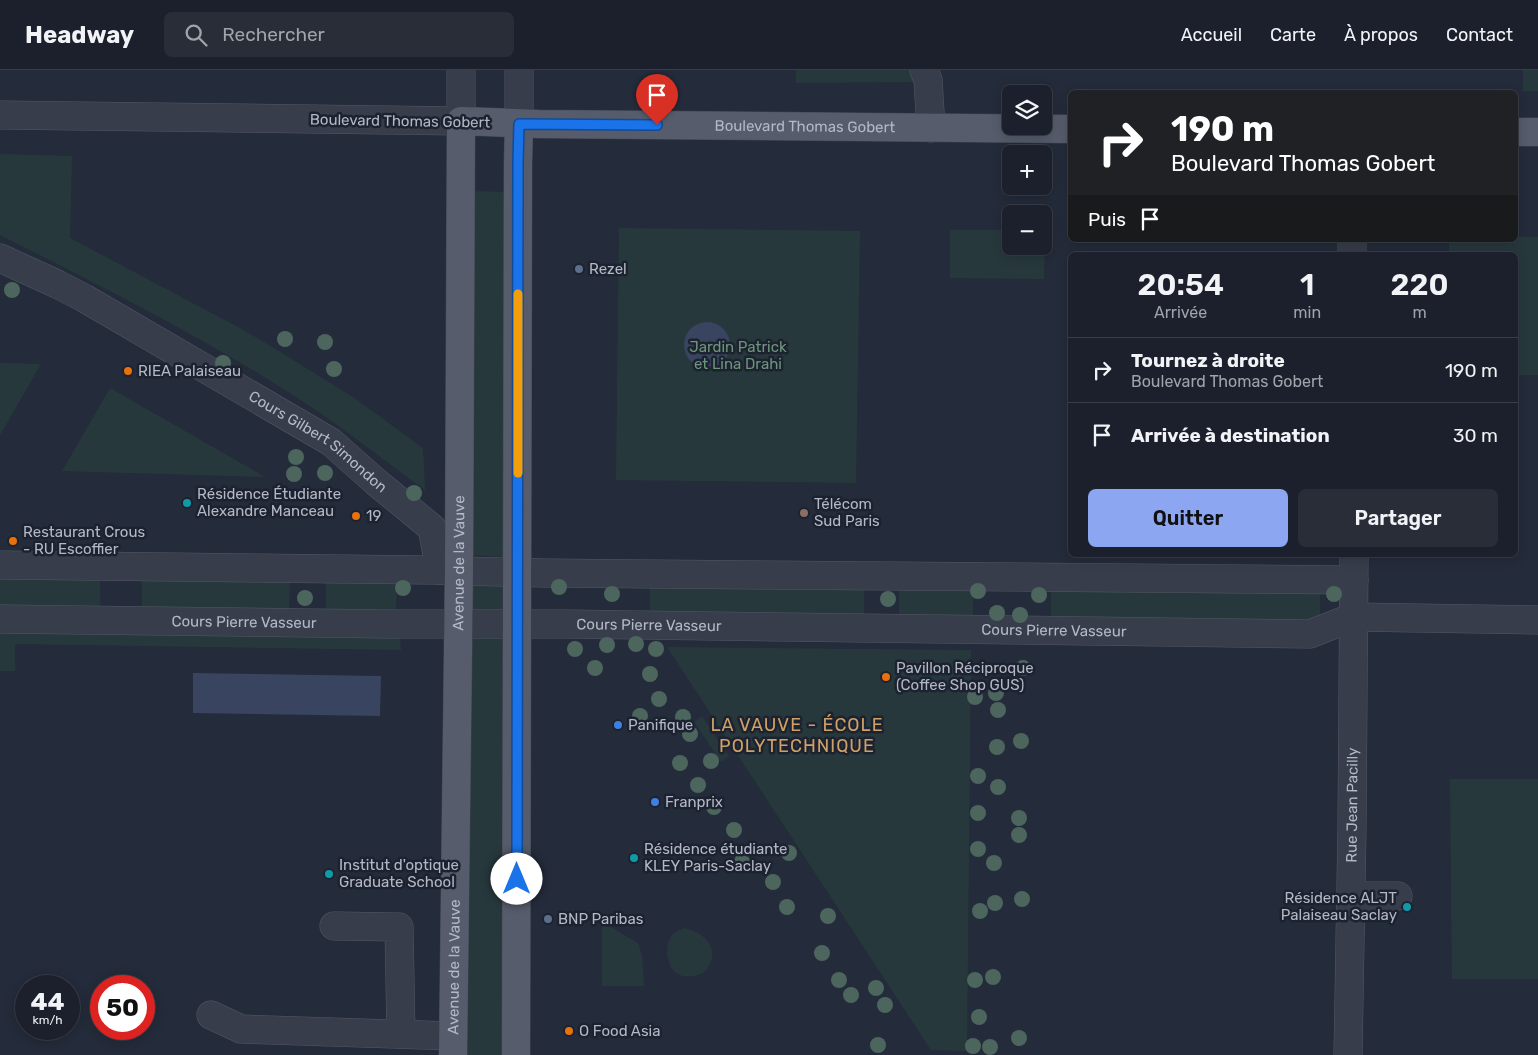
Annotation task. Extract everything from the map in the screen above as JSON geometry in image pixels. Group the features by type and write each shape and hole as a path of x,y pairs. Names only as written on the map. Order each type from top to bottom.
{"main road":[{"name":"Boulevard Thomas Gobert","path":"461,122 1068,129"},
{"name":"Avenue de la Vauve","path":"453,1045 458,624 450,570 461,122"},
{"path":"516,1055 519,124"},
{"path":"1518,132 1538,132"}],"street":[{"name":"Avenue de la Vauve","path":"461,70 461,122"},
{"path":"519,70 519,124"},
{"path":"924,70 928,80 931,128"},
{"name":"Boulevard Thomas Gobert","path":"0,115 461,122"},
{"name":"Cours Gilbert Simondon","path":"0,258 84,298 332,442 376,482 432,528 450,570"},
{"path":"0,565 450,570 552,574 1354,567"},
{"name":"Rue Jean Pacilly","path":"1348,1055 1354,567"},
{"name":"Cours Pierre Vasseur","path":"0,619 1310,634 1353,617 1538,620"},
{"path":"1351,896 1398,896"},
{"path":"334,926 399,927 401,1034"},
{"path":"211,1015 241,1029 401,1034 453,1045"}],"green space":[{"path":"796,70 912,70 916,82 796,83"},
{"path":"1523,70 1538,70 1538,91 1523,91"},
{"path":"0,154 72,156 70,238 238,327 353,397 423,448 425,490 293,395 257,373 148,311 0,235"},
{"path":"470,191 505,192 504,557 469,555"},
{"name":"Jardin Patrick et Lina Drahi","path":"619,228 860,231 856,483 616,480"},
{"path":"950,230 1002,230 1002,255 1044,255 1044,279 950,278"},
{"path":"1518,237 1538,237 1538,375 1518,375 1518,252 1449,252 1449,242 1518,242"},
{"path":"0,363 41,364 0,435"},
{"path":"110,388 265,477 62,471"},
{"path":"0,577 100,578 100,606 0,605"},
{"path":"142,580 290,582 289,610 142,608"},
{"path":"466,580 502,580 502,613 467,612"},
{"path":"326,581 397,582 396,610 326,609"},
{"path":"650,582 864,583 864,616 650,615"},
{"path":"899,585 973,585 973,617 899,617"},
{"path":"1051,586 1320,589 1320,621 1051,617"},
{"path":"0,631 400,636 401,650 15,644 15,671 0,671"},
{"path":"466,636 502,636 502,1055 461,1055"},
{"path":"667,647 971,650 967,1051 931,1050"},
{"path":"702,716 729,756 721,762 694,722"},
{"path":"1450,779 1538,779 1538,979 1452,979"},
{"path":"602,922 638,943 642,955 644,986 602,986"},
{"path":"684,928 703,937 711,946 712,952 712,959 706,970 698,975 688,977 675,972 670,964 667,953 671,937 674,933"}],"water":[{"path":"703,322 711,322 720,326 726,332 730,345 726,358 720,364 711,368 703,368 694,364 688,358 684,349 684,341 688,332 694,326"},
{"path":"193,673 381,676 380,716 193,713"}],"slow traffic":[{"path":"518,294 518,473"}],"place":[{"name":"Rezel","path":"579,269"},
{"name":"RIEA Palaiseau","path":"128,371"},
{"name":"Résidence Étudiante Alexandre Manceau","path":"187,503"},
{"name":"Télécom Sud Paris","path":"804,513"},
{"name":"19","path":"356,516"},
{"name":"Restaurant Crous - RU Escoffier","path":"13,541"},
{"name":"Pavillon Réciproque (Coffee Shop GUS)","path":"886,677"},
{"name":"Panifique","path":"618,725"},
{"name":"Franprix","path":"655,802"},
{"name":"Résidence étudiante KLEY Paris-Saclay","path":"634,858"},
{"name":"Institut d'optique Graduate School","path":"329,874"},
{"name":"Résidence ALJT Palaiseau Saclay","path":"1407,907"},
{"name":"BNP Paribas","path":"548,919"},
{"name":"O Food Asia","path":"569,1031"}],"district":[{"name":"LA VAUVE - ÉCOLE POLYTECHNIQUE","path":"797,735"}],"route":[{"path":"517,879 519,124 657,125"}]}
